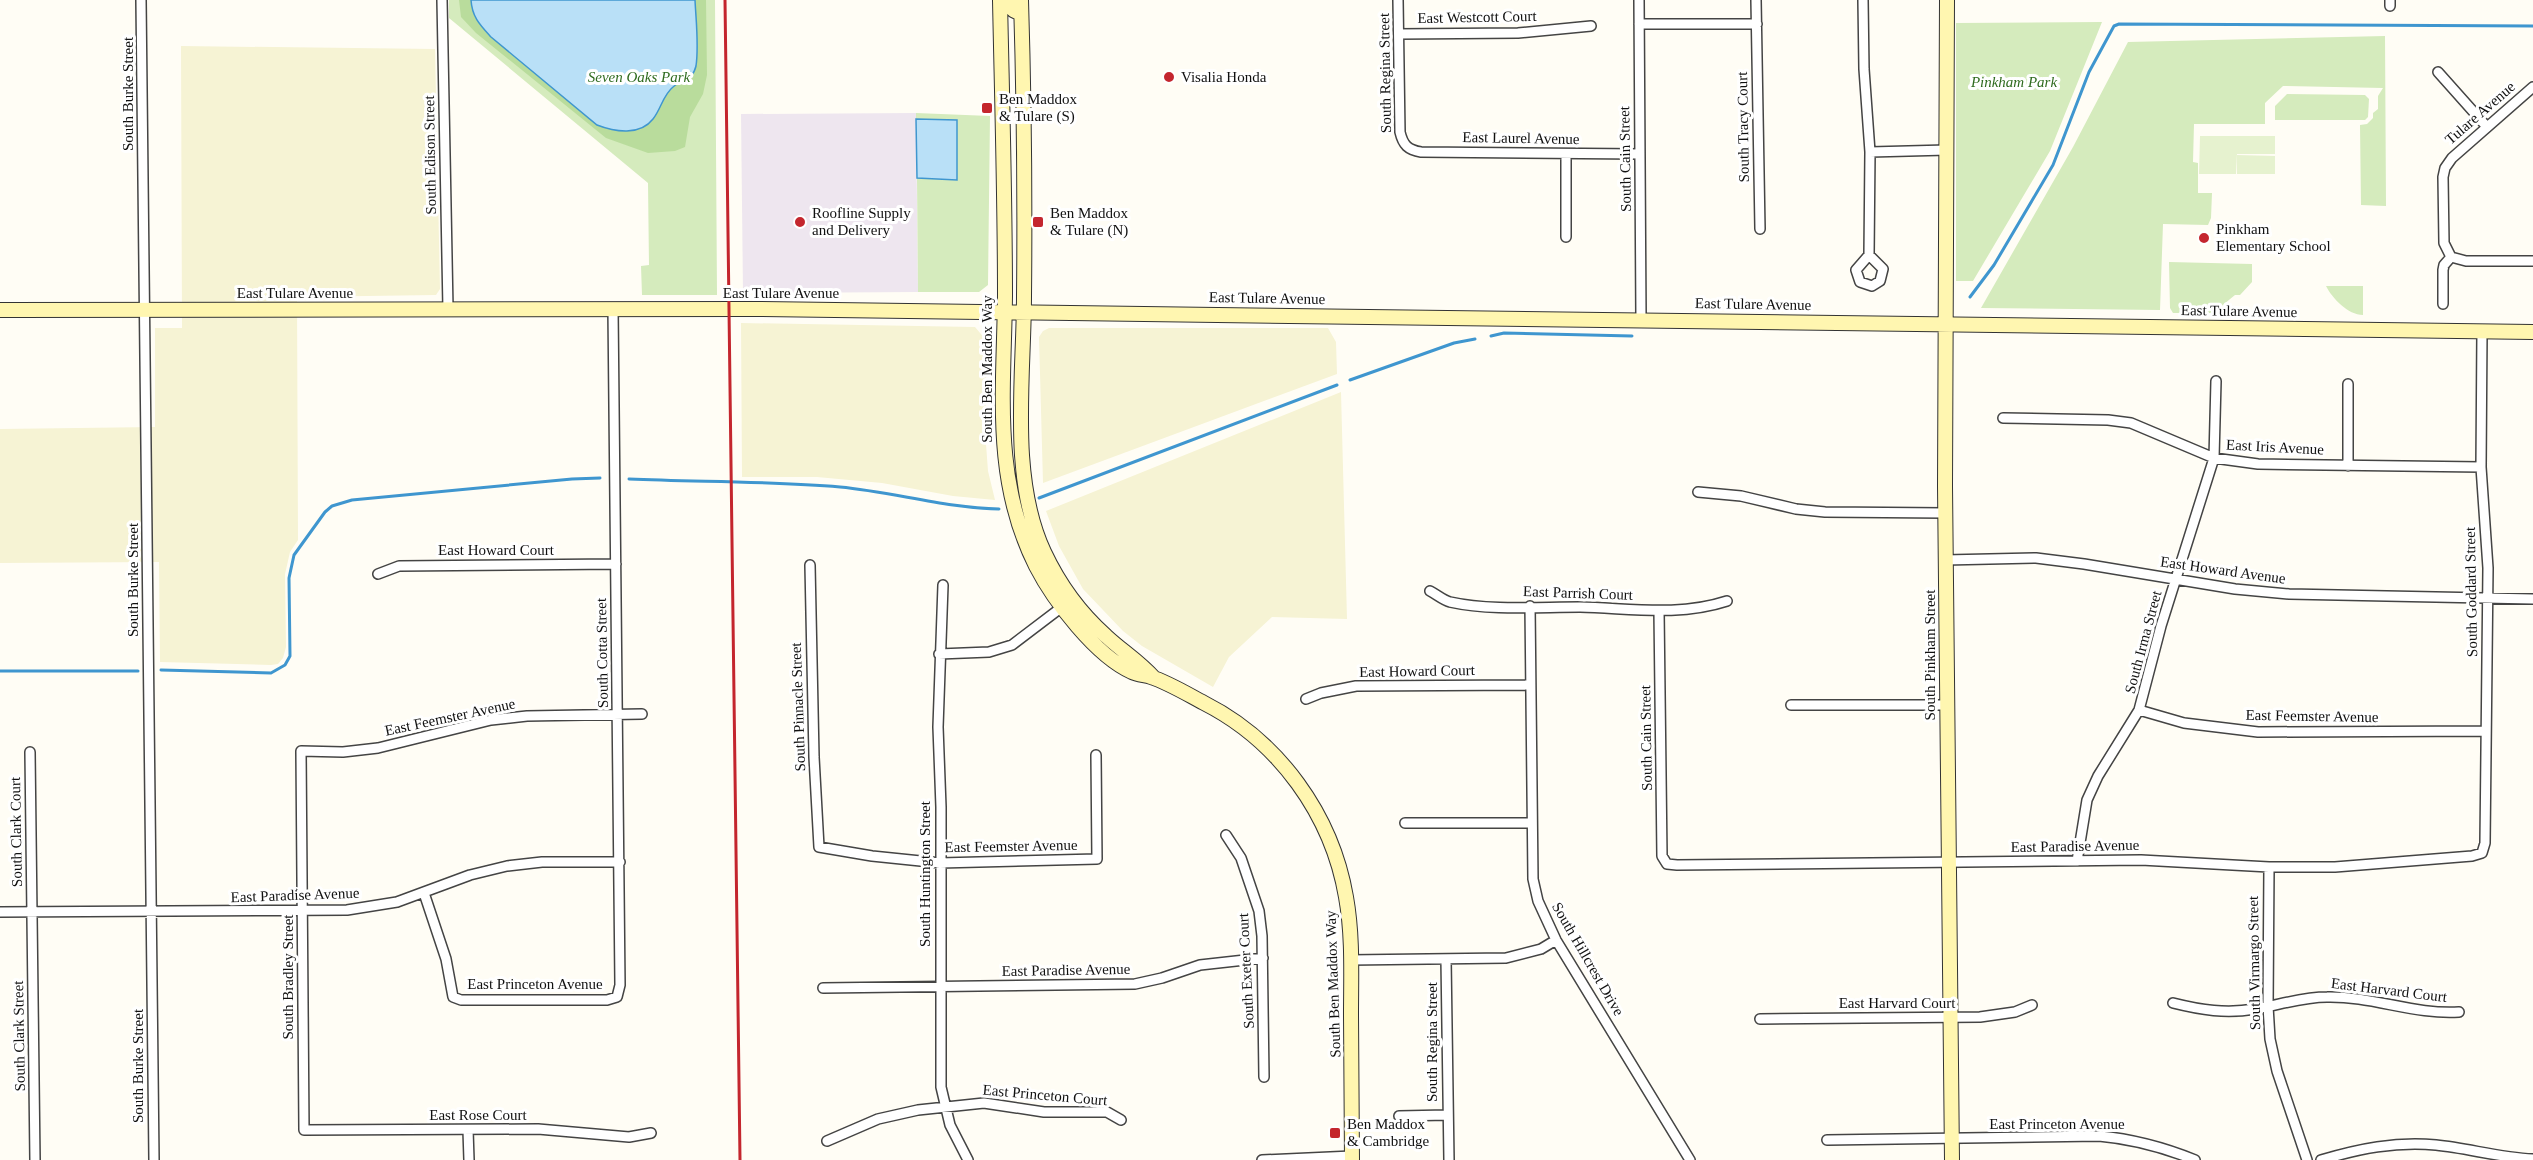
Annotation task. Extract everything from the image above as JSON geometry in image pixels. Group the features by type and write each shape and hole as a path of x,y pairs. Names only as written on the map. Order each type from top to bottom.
{"street":[{"name":"South Burke Street","path":"141,0 154,1160"},
{"name":"South Edison Street","path":"442,0 448,309"},
{"name":"South Ben Maddox Way","path":"1000,0 1004,312 1003,442 1008,486 1028,549 1044,580 1062,607 1087,636 1133,673 1154,678 1209,705 1246,729 1279,760 1302,790 1324,827 1339,864 1347,906 1350,960 1352,1158"},
{"path":"1011,0 1013,10 1021,7"},
{"name":"South Regina Street","path":"1398,0 1400,132 1404,145"},
{"name":"South Cain Street","path":"1639,0 1641,319"},
{"name":"South Tracy Court","path":"1756,0 1760,229"},
{"path":"1863,0 1864,69 1870,152 1869,255"},
{"name":"South Pinkham Street","path":"1947,0 1945,513 1952,1160"},
{"name":"South Ben Maddox Way","path":"1021,7 1023,451 1027,498 1034,527 1054,571 1075,603 1101,632 1139,662 1154,678"},
{"path":"1639,24 1757,24"},
{"name":"East Westcott Court","path":"1399,34 1518,33 1591,26"},
{"path":"2438,72 2487,127"},
{"name":"Tulare Avenue","path":"2451,257 2444,243 2443,177 2452,158 2533,87"},
{"name":"East Laurel Avenue","path":"1404,145 1421,152 1640,154"},
{"path":"1870,152 1947,150"},
{"path":"1566,154 1566,237"},
{"path":"2443,304 2443,270 2451,257 2466,261 2533,261"},
{"name":"East Tulare Avenue","path":"0,310 613,309 1024,312 2533,332"},
{"name":"South Cotta Street","path":"613,309 620,862 620,985 617,997"},
{"name":"South Goddard Street","path":"2482,332 2481,468 2488,568 2485,843 2482,853"},
{"name":"South Irma Street","path":"2077,861 2087,800 2098,776 2139,710 2214,458 2216,381"},
{"path":"2348,384 2348,466"},
{"name":"East Iris Avenue","path":"2003,418 2108,420 2131,423 2214,458 2258,464 2481,468"},
{"path":"1698,492 1741,496 1796,509 1825,512 1945,513"},
{"name":"East Howard Avenue","path":"1946,560 2036,558 2235,589 2289,594 2533,599"},
{"name":"East Howard Court","path":"378,574 399,566 616,564"},
{"name":"South Pinnacle Street","path":"810,565 814,757 819,847"},
{"name":"South Huntington Street","path":"944,585 939,654 941,1087 950,1125 967,1159"},
{"name":"East Parrish Court","path":"1430,591 1448,602 1659,611 1693,610 1726,601"},
{"name":"South Hillcrest Drive","path":"1530,606 1533,879 1538,901 1556,940 1690,1160"},
{"path":"939,654 989,652 1012,645 1062,607"},
{"name":"South Cain Street","path":"1659,611 1662,856 1667,864"},
{"name":"East Howard Court","path":"1306,699 1321,693 1356,686 1530,686"},
{"path":"1791,705 1946,705"},
{"name":"East Feemster Avenue","path":"2139,710 2184,723 2258,732 2486,731"},
{"name":"East Feemster Avenue","path":"301,752 343,752 378,748 491,720 527,716 642,714"},
{"name":"South Clark Court","path":"30,752 32,912"},
{"name":"South Bradley Street","path":"301,752 304,1130"},
{"name":"East Feemster Avenue","path":"819,847 872,856 940,863 1098,859 1096,755"},
{"path":"1405,823 1532,823"},
{"name":"South Exeter Court","path":"1226,835 1241,858 1252,884 1259,911 1263,958 1264,1077"},
{"name":"East Paradise Avenue","path":"1667,864 2189,861 2269,867 2335,867 2472,856 2482,853"},
{"name":"East Paradise Avenue","path":"0,912 302,912 368,908 424,893 470,874 507,866 542,862 620,862"},
{"name":"South Virmargo Street","path":"2269,867 2268,1006 2270,1039 2277,1071 2307,1160"},
{"name":"East Princeton Avenue","path":"424,893 446,959 453,998 461,1000 607,1000 617,997"},
{"name":"South Clark Street","path":"32,912 35,1160"},
{"path":"1350,960 1506,958 1541,949 1556,940"},
{"name":"East Paradise Avenue","path":"823,988 1136,984 1200,965 1263,958"},
{"name":"South Regina Street","path":"1446,959 1449,1160"},
{"name":"East Harvard Court","path":"2173,1003 2204,1011 2230,1011 2327,997 2393,1003 2428,1012 2459,1012"},
{"name":"East Harvard Court","path":"1760,1019 1980,1017 2014,1012 2032,1005"},
{"name":"East Princeton Court","path":"827,1141 878,1119 944,1106 984,1103 1044,1112 1107,1112 1121,1120"},
{"path":"1399,1116 1447,1115"},
{"name":"East Rose Court","path":"304,1130 572,1130 628,1137 651,1133"},
{"path":"468,1130 469,1160"},
{"name":"East Princeton Avenue","path":"1951,1139 2065,1136 2133,1139 2195,1160"},
{"path":"1827,1140 1951,1139"},
{"path":"2320,1160 2354,1150 2396,1144 2435,1144 2533,1159"},
{"path":"1262,1160 1352,1158"}],"shaded area":[{"path":"181,46 435,49 440,289 436,295 297,297 298,540 290,552 285,574 286,647 283,658 278,664 160,662 159,562 0,563 0,429 155,427 155,328 182,328"},
{"path":"916,113 918,292 743,293 741,114"},
{"path":"741,323 975,327 986,340 986,444 988,471 995,500 953,496 882,483 817,477 742,477"},
{"path":"1049,328 1328,328 1336,342 1337,374 1043,483 1039,337"},
{"path":"1341,392 1347,619 1272,617 1229,657 1213,687 1142,646 1123,631 1083,589 1059,546 1046,511"}],"green space":[{"name":"Seven Oaks Park","path":"449,0 715,0 717,295 642,295 641,266 649,265 648,183 449,18"},
{"name":"Seven Oaks Park","path":"459,0 706,0 707,75 703,94 690,117 685,147 675,151 648,153 606,138 476,33 461,17"},
{"name":"Pinkham Park","path":"2102,22 2050,151 1973,281 1956,281 1956,23"},
{"path":"2385,36 2386,206 2361,205 2360,125 2367,124 2373,118 2373,113 2378,109 2378,96 2383,88 2283,86 2265,103 2265,124 2194,124 2193,162 2198,163 2198,193 2212,193 2211,218 2208,225 2163,224 2160,310 1981,308 2073,147 2128,42"},
{"path":"2287,94 2365,95 2369,99 2368,117 2365,120 2275,120 2275,106"},
{"path":"916,113 990,116 988,285 979,292 918,292 917,178 957,180 957,120 916,119"},
{"path":"2200,136 2275,136 2275,154 2237,154 2236,174 2199,174"},
{"path":"2237,155 2275,156 2275,174 2237,174"},
{"path":"2169,262 2252,264 2252,282 2240,295 2235,295 2213,313 2173,313 2170,308"},
{"path":"2326,286 2363,286 2363,315 2352,312 2341,305"}],"water":[{"path":"471,0 695,0 697,41 695,71 670,90 653,119 641,128 619,131 597,125 491,37 475,16"},
{"path":"916,119 957,120 957,180 917,178"}],"waterway":[{"path":"1970,297 1994,265 2053,165 2089,72 2114,26 2119,24 2533,26"},
{"path":"1491,336 1504,333 1632,336"},
{"path":"1350,380 1454,343 1475,339"},
{"path":"1039,498 1337,385"},
{"path":"161,670 271,673 285,665 290,656 289,578 294,555 325,512 332,506 352,500 600,478"},
{"path":"629,479 840,487 959,506 999,509"},
{"path":"0,671 138,671"}],"railway":[{"path":"725,0 740,1160"}],"place":[{"name":"Visalia Honda","path":"1169,77"},
{"name":"Ben Maddox & Tulare (S)","path":"987,108"},
{"name":"Roofline Supply and Delivery","path":"800,222"},
{"name":"Ben Maddox & Tulare (N)","path":"1038,222"},
{"name":"Pinkham Elementary School","path":"2204,238"},
{"name":"Ben Maddox & Cambridge","path":"1335,1133"}]}
